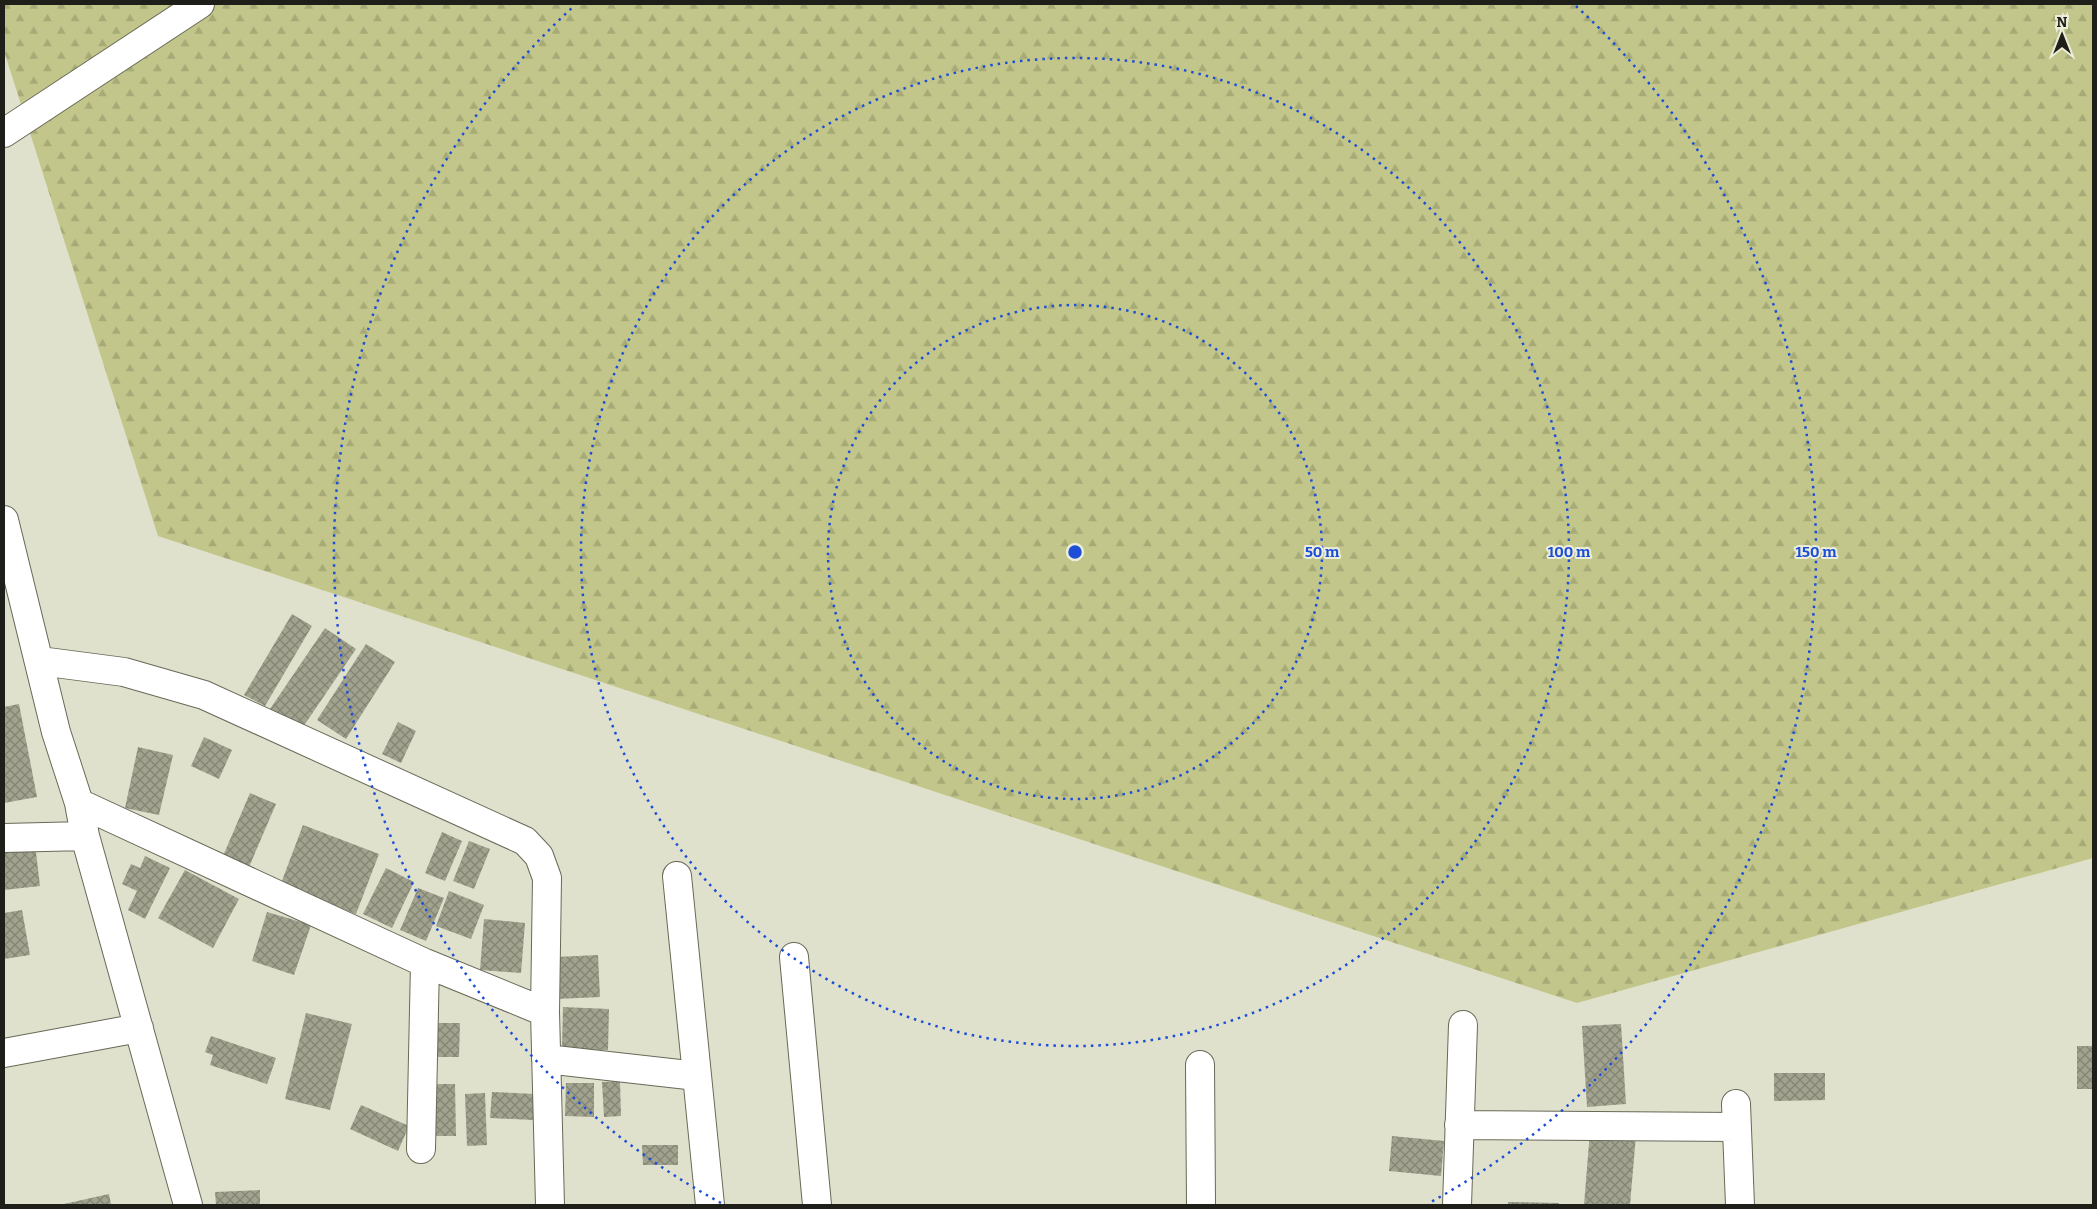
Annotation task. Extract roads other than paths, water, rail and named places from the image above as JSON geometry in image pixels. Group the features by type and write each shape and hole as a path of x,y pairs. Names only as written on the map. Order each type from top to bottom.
{"street":[{"path":"5,131 200,4"},
{"path":"4,520 56,732 79,803 85,836 188,1205"},
{"path":"40,661 124,672 204,695 525,841 539,856 547,878 545,1012 550,1205"},
{"path":"79,803 425,963 545,1012"},
{"path":"4,838 85,836"},
{"path":"678,876 710,1205"},
{"path":"794,957 817,1205"},
{"path":"421,1149 425,963"},
{"path":"1456,1205 1463,1025"},
{"path":"4,1053 139,1028"},
{"path":"546,1059 697,1076"},
{"path":"1200,1065 1201,1205"},
{"path":"1459,1125 1737,1116 1740,1205"}]}
